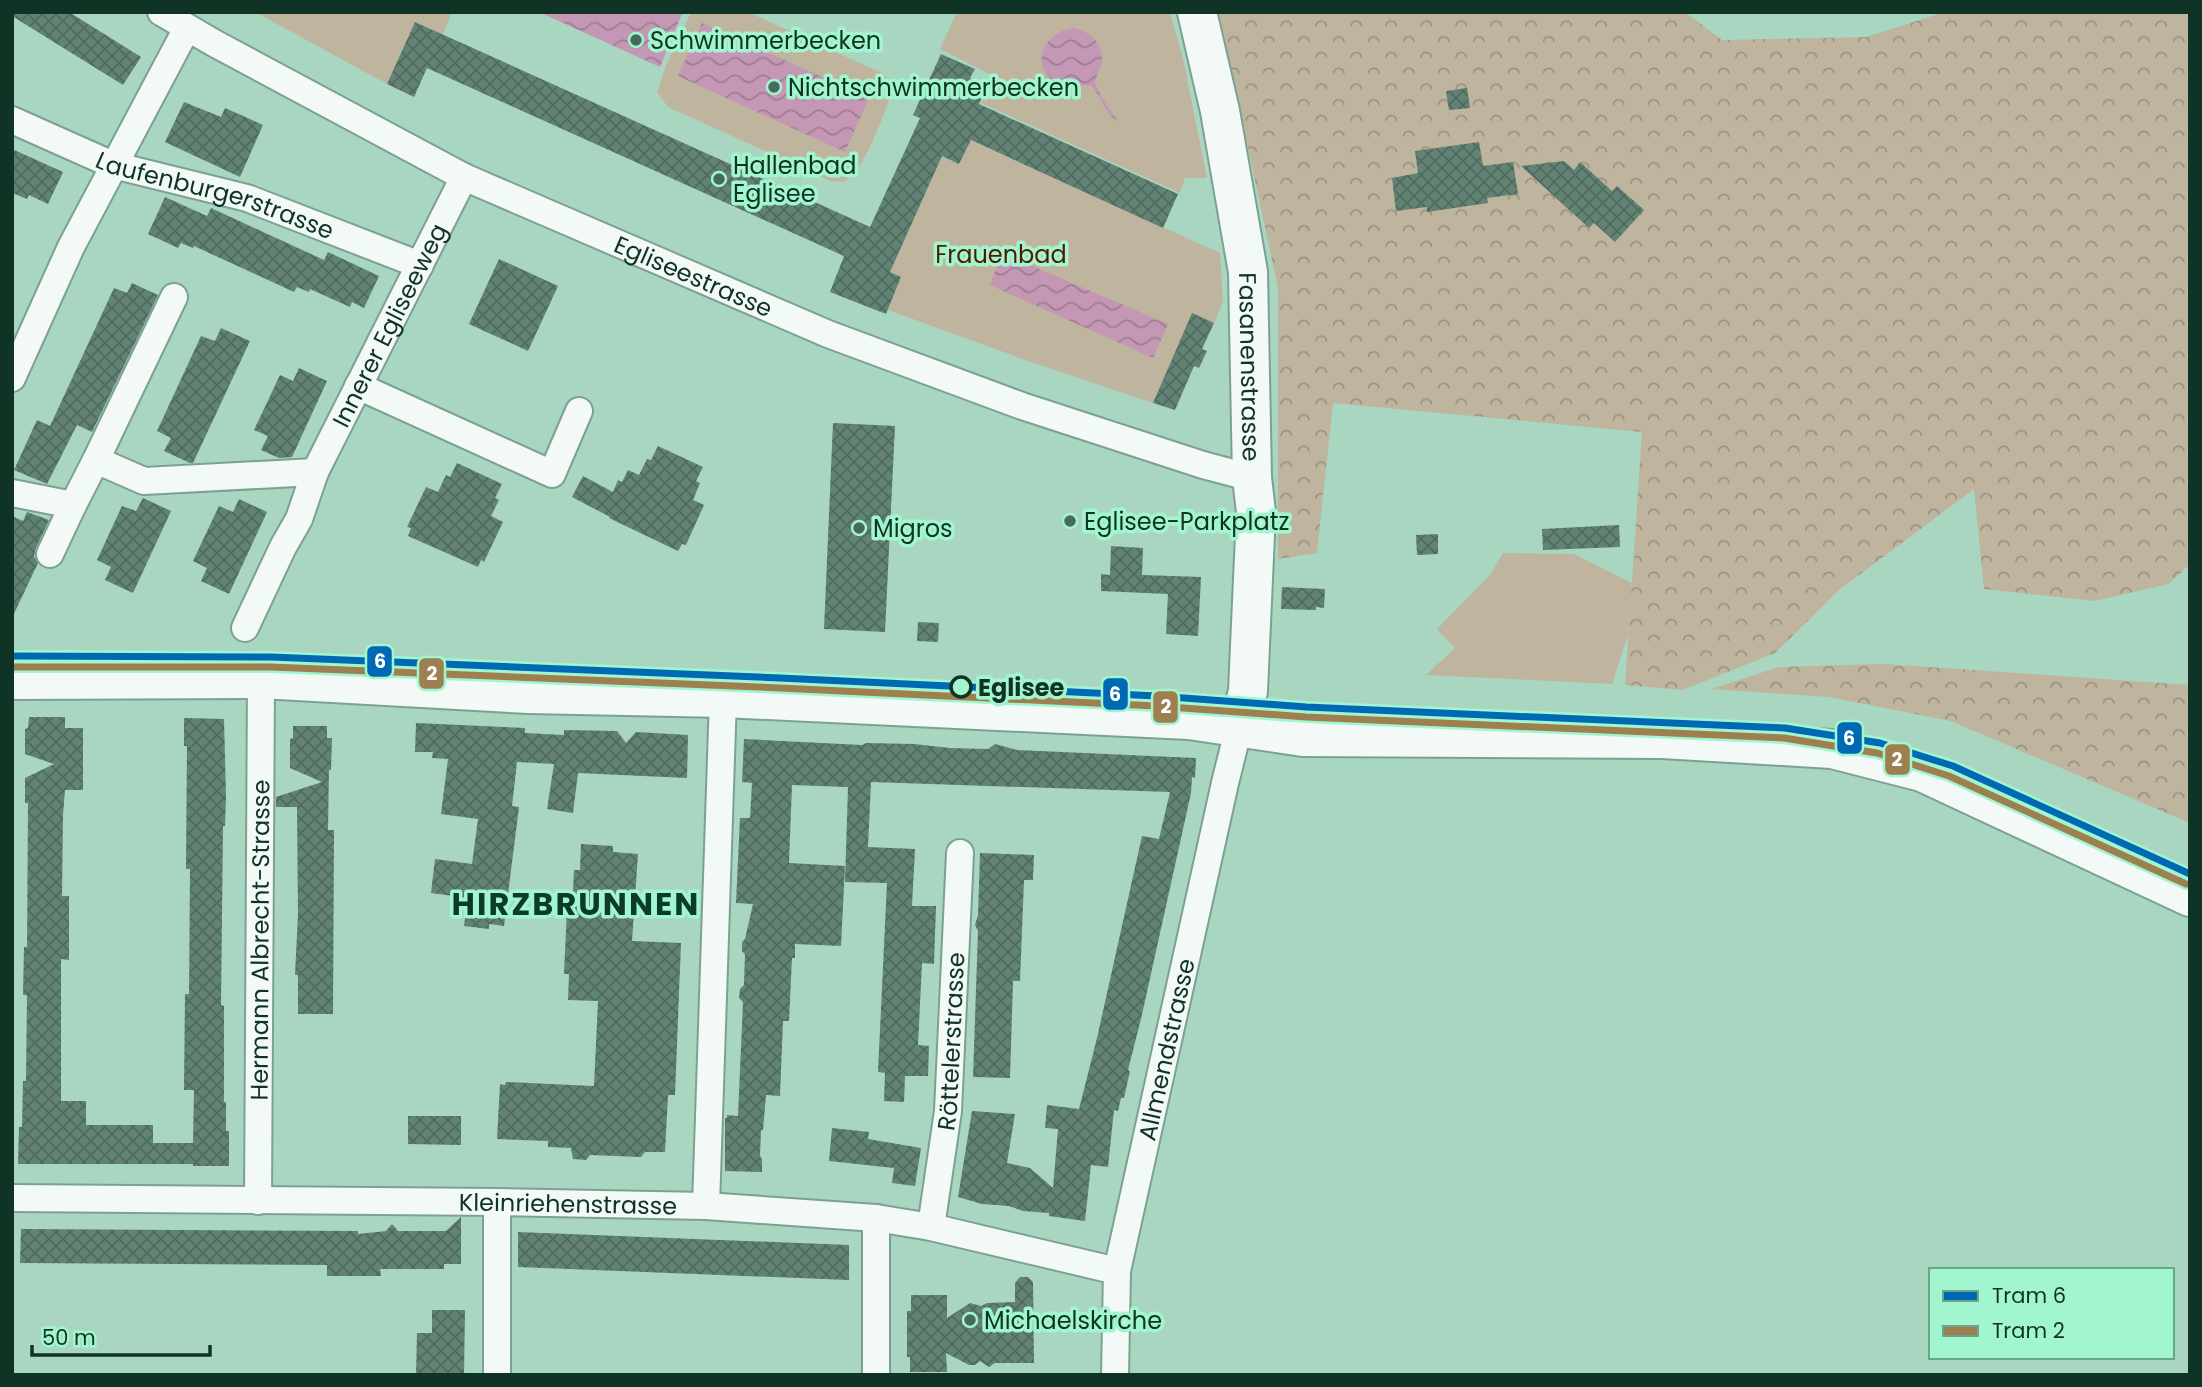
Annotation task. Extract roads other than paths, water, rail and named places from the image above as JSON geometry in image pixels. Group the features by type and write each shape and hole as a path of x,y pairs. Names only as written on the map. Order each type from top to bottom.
{"main road":[{"name":"Fasanenstrasse","path":"1196,12 1220,111 1248,272 1252,478 1256,512 1248,691 1239,727"},
{"path":"12,680 261,678 528,694 723,698 1189,720 1303,737 1662,739 1832,749 1922,772 2190,897"}],"street":[{"name":"Egliseestrasse","path":"161,12 464,177 850,343 1022,406 1203,465 1252,478"},
{"path":"12,377 71,247 187,28"},
{"name":"Laufenburgerstrasse","path":"12,120 113,165 247,198 420,265"},
{"name":"Innerer Egliseeweg","path":"244,628 299,519 315,472 464,177"},
{"path":"50,554 174,297"},
{"path":"358,386 552,474 579,411"},
{"path":"96,460 144,481 315,472"},
{"path":"12,493 74,505"},
{"name":"Hermann Albrecht-Strasse","path":"258,1201 261,678"},
{"path":"706,1206 723,698"},
{"name":"Allmendstrasse","path":"1115,1375 1117,1272 1239,727"},
{"name":"Röttelerstrasse","path":"931,1227 948,1111 960,853"},
{"name":"Kleinriehenstrasse","path":"12,1198 706,1206 876,1218 931,1227 1117,1272"},
{"path":"497,1202 497,1375"},
{"path":"876,1218 876,1375"}],"water":[{"name":"Schwimmerbecken","path":"539,12 679,12 682,14 660,67"},
{"name":"Nichtschwimmerbecken","path":"702,23 869,98 845,152 678,76"},
{"path":"1074,28 1087,33 1099,46 1102,59 1095,83 1119,122 1110,115 1091,86 1059,85 1043,70 1043,52 1047,43 1063,31"},
{"name":"Frauenbad","path":"1002,253 1168,324 1153,358 990,285"}],"tram line":[{"name":"6","path":"12,656 271,657 780,678 1157,696 1306,707 1785,728 1880,743 1953,766 2190,874"},
{"name":"2","path":"12,667 271,667 780,688 1156,706 1306,717 1784,738 1877,753 1949,776 2186,884"}],"place":[{"name":"Schwimmerbecken","path":"636,40"},
{"name":"Nichtschwimmerbecken","path":"774,87"},
{"name":"Hallenbad Eglisee","path":"719,179"},
{"name":"Eglisee-Parkplatz","path":"1070,521"},
{"name":"Migros","path":"859,528"},
{"name":"Eglisee","path":"961,687"},
{"name":"Michaelskirche","path":"970,1320"}],"district":[{"name":"HIRZBRUNNEN","path":"576,903"}]}
